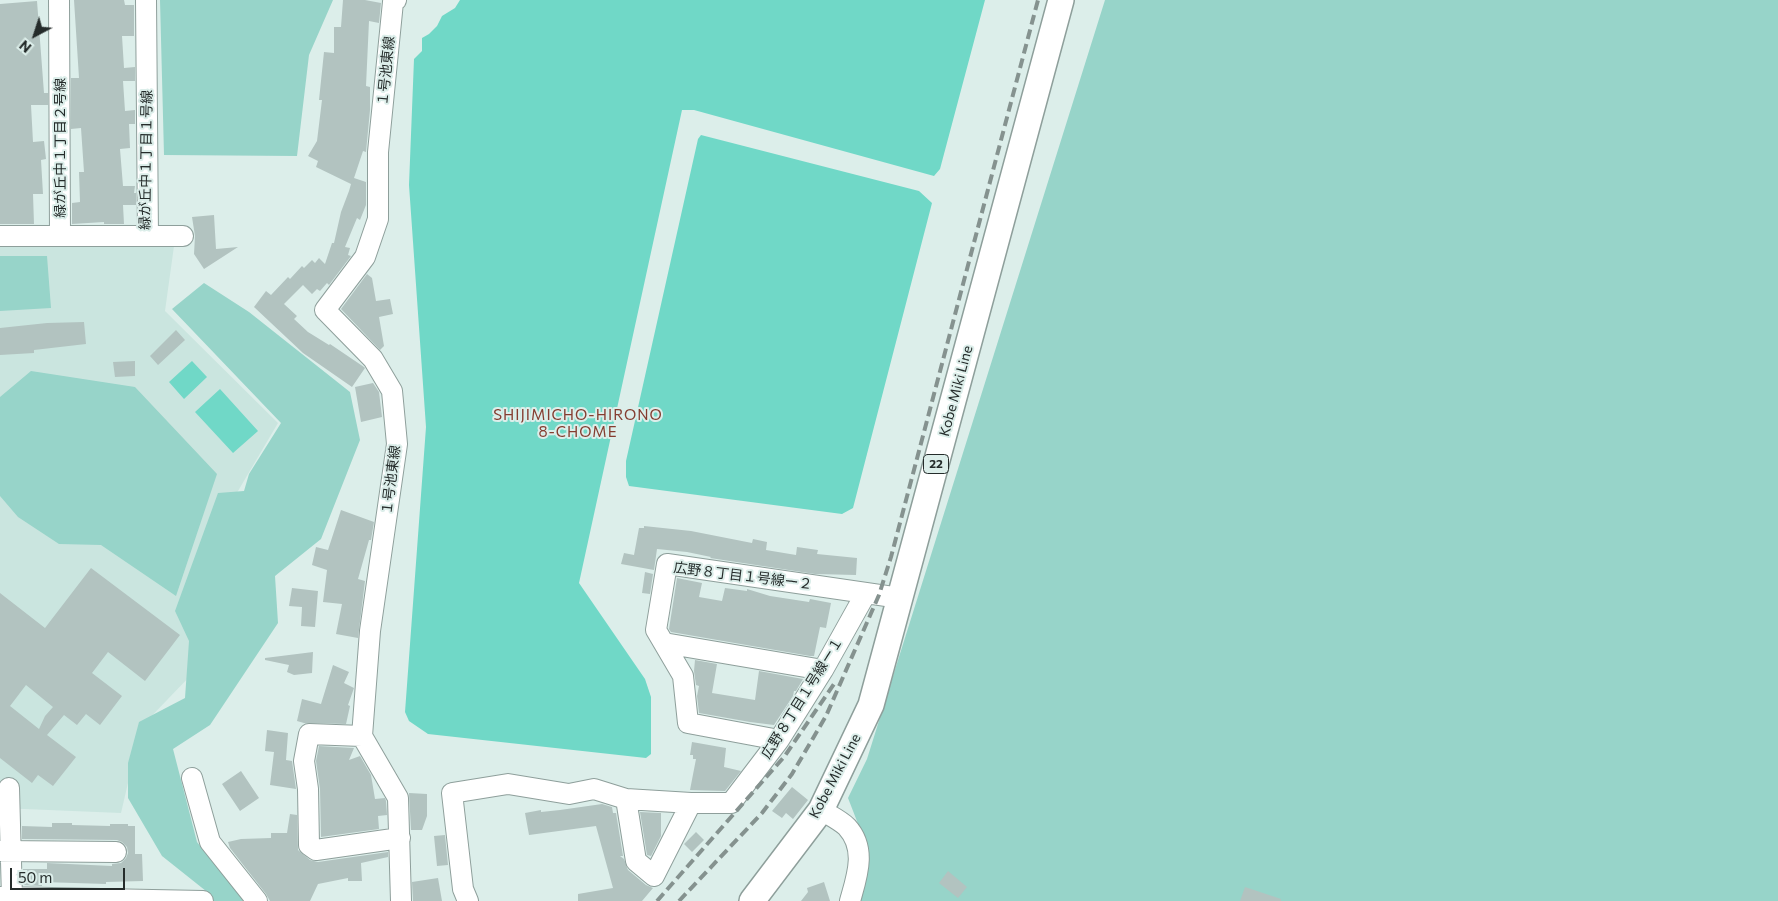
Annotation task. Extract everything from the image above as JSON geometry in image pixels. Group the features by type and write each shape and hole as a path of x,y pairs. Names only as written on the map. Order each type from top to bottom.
{"main road":[{"name":"Kobe Miki Line","path":"752,901 820,810 871,705 1061,0"}],"street":[{"name":"緑が丘中１丁目２号線","path":"59,0 60,235"},
{"name":"緑が丘中１丁目１号線","path":"0,236 148,236 146,0"},
{"name":"１号池東線","path":"362,736 370,631 397,444 392,391 373,359 325,310 366,257 378,218 378,152 393,2 396,0"},
{"path":"148,236 183,236"},
{"name":"広野８丁目１号線ー２","path":"779,740 688,723 683,676 656,630 667,564 866,592"},
{"path":"866,592 900,598"},
{"name":"広野８丁目１号線ー１","path":"468,901 463,889 452,793 508,784 569,794 594,789 626,798 691,803 731,802 779,740 823,670 866,592"},
{"path":"664,643 823,670"},
{"path":"400,838 316,850 309,844 308,789 304,761 309,734 362,736 398,798 400,838 401,901"},
{"path":"192,778 210,842 257,901"},
{"path":"9,788 5,851 6,897 202,901"},
{"path":"626,798 636,861 654,876 691,803"},
{"path":"820,810 846,826 858,846 859,866 850,901"},
{"path":"5,851 116,852"}],"shaded area":[{"path":"160,0 333,0 309,55 297,156 164,155"},
{"path":"460,0 985,0 940,169 934,176 694,110 682,110 579,583 645,679 651,697 651,754 646,758 428,734 409,721 405,712 426,427 409,185 414,59 422,51 422,38 437,26 442,16 455,8"},
{"path":"1105,0 1778,0 1778,901 857,901 867,847 848,798 867,759"},
{"path":"701,135 919,191 932,203 853,508 842,514 629,486 626,477 626,461 698,139"},
{"path":"174,246 165,311 278,423 228,508 193,673 141,727 121,813 0,808 0,247"},
{"path":"0,256 47,256 51,308 0,311"},
{"path":"204,283 249,312 350,392 360,440 321,539 275,576 278,623 210,725 173,749 197,842 244,901 211,901 211,895 162,856 128,798 128,763 139,722 185,698 189,641 175,611 218,493 244,491 249,474 281,423 172,309"},
{"path":"192,361 207,377 184,399 169,382"},
{"path":"31,371 135,387 217,474 176,596 101,545 59,544 18,517 0,496 0,397"},
{"path":"220,389 258,431 233,453 195,412"}],"building":[{"path":"74,0 124,0 125,5 134,5 134,36 122,36 124,68 135,67 135,81 123,81 125,111 135,110 135,124 129,124 130,148 120,149 123,186 135,186 136,205 123,205 124,224 104,224 104,222 72,224 72,203 80,202 79,172 84,172 81,128 71,129 71,78 79,78"},
{"path":"343,0 365,0 381,3 379,23 369,21 366,86 370,87 370,110 366,152 363,151 354,178 366,182 366,205 360,220 357,218 345,247 350,248 348,255 351,256 329,285 327,283 320,291 317,289 312,294 303,285 284,304 297,316 294,319 308,332 330,344 365,368 352,387 303,353 254,307 266,291 271,295 288,277 290,279 302,266 304,268 312,260 315,263 319,258 325,264 332,243 334,243 341,212 351,184 316,167 318,161 308,156 317,141 322,100 319,100 324,52 334,53 334,27 341,27"},
{"path":"37,1 44,93 48,93 48,105 31,105 33,142 44,141 46,159 41,160 43,194 33,194 34,224 0,224 0,4"},
{"path":"214,215 216,249 238,247 204,269 194,254 195,236 192,217"},
{"path":"367,274 372,278 376,301 390,299 393,314 379,317 384,346 380,350 341,309"},
{"path":"84,322 86,344 34,350 34,353 0,355 0,328 47,323"},
{"path":"176,330 185,340 158,365 150,356"},
{"path":"135,361 135,376 115,377 113,362"},
{"path":"373,383 379,392 382,417 361,422 355,387"},
{"path":"341,510 374,522 371,540 369,540 358,579 365,581 358,638 336,634 342,604 323,602 327,570 312,565 316,547 328,550"},
{"path":"644,526 691,531 752,543 753,539 767,542 766,550 796,555 797,547 818,550 817,554 857,558 856,575 815,574 710,558 687,552 657,549 654,570 621,564 624,553 634,555 639,528 644,528"},
{"path":"91,568 180,635 145,681 108,652 92,673 122,696 100,725 86,714 77,725 64,715 47,735 76,757 53,786 38,775 32,783 0,758 0,593 45,628","holes":["26,685 53,707 45,716 39,729 10,706"]},
{"path":"645,572 653,574 650,594 642,593"},
{"path":"677,578 702,583 699,597 722,601 725,588 747,591 747,589 770,596 809,602 810,599 831,603 826,628 820,627 814,656 671,632 669,629"},
{"path":"292,588 318,591 315,627 301,626 302,607 289,606"},
{"path":"313,652 312,673 294,675 287,672 289,665 265,660 265,658"},
{"path":"695,660 717,664 712,693 755,700 759,671 803,679 774,725 750,722 699,713 697,696 699,686 696,685"},
{"path":"333,665 349,672 344,683 354,688 348,705 350,706 346,724 304,723 297,721 302,699 321,704"},
{"path":"267,730 288,733 286,760 292,761 296,789 270,785 274,752 265,751"},
{"path":"692,742 726,748 724,767 741,771 725,791 690,790 696,759 693,759 693,755 690,755"},
{"path":"319,746 354,748 349,760 360,756 371,775 375,799 385,798 386,801 387,815 378,816 379,829 321,837 320,789 316,761"},
{"path":"241,771 259,798 240,811 222,784"},
{"path":"792,787 808,800 793,819 786,813 782,818 772,811"},
{"path":"409,793 427,794 427,816 422,830 411,830"},
{"path":"602,804 612,807 613,813 616,813 623,856 620,856 624,859 628,870 646,885 653,888 642,901 578,901 578,894 613,888 596,826 529,835 525,813"},
{"path":"640,812 661,813 661,836 651,856 647,855"},
{"path":"290,814 297,815 298,850 310,860 318,862 388,852 388,857 361,863 362,881 348,881 348,878 318,884 310,901 270,901 230,848 228,842 241,839 271,838 271,833 287,833"},
{"path":"52,823 110,826 110,824 128,824 128,826 135,826 135,854 142,854 143,881 106,882 106,884 42,882 42,886 24,885 23,869 47,869 47,863 112,866 112,864 121,863 126,858 128,853 127,847 117,840 22,839 22,826 52,827"},
{"path":"696,832 704,840 692,852 684,844"},
{"path":"445,835 448,865 437,866 434,836"},
{"path":"948,871 967,887 958,898 939,883"},
{"path":"438,878 442,901 413,901 412,882"},
{"path":"824,882 830,901 801,901 808,892 807,888"},
{"path":"1245,887 1281,899 1281,901 1240,901"}],"railway":[{"path":"679,901 762,813 792,774 826,716 879,595 891,557 1038,0"},
{"path":"657,901 784,757 834,684"}],"district":[{"name":"SHIJIMICHO-HIRONO 8-CHOME","path":"578,424"}]}
